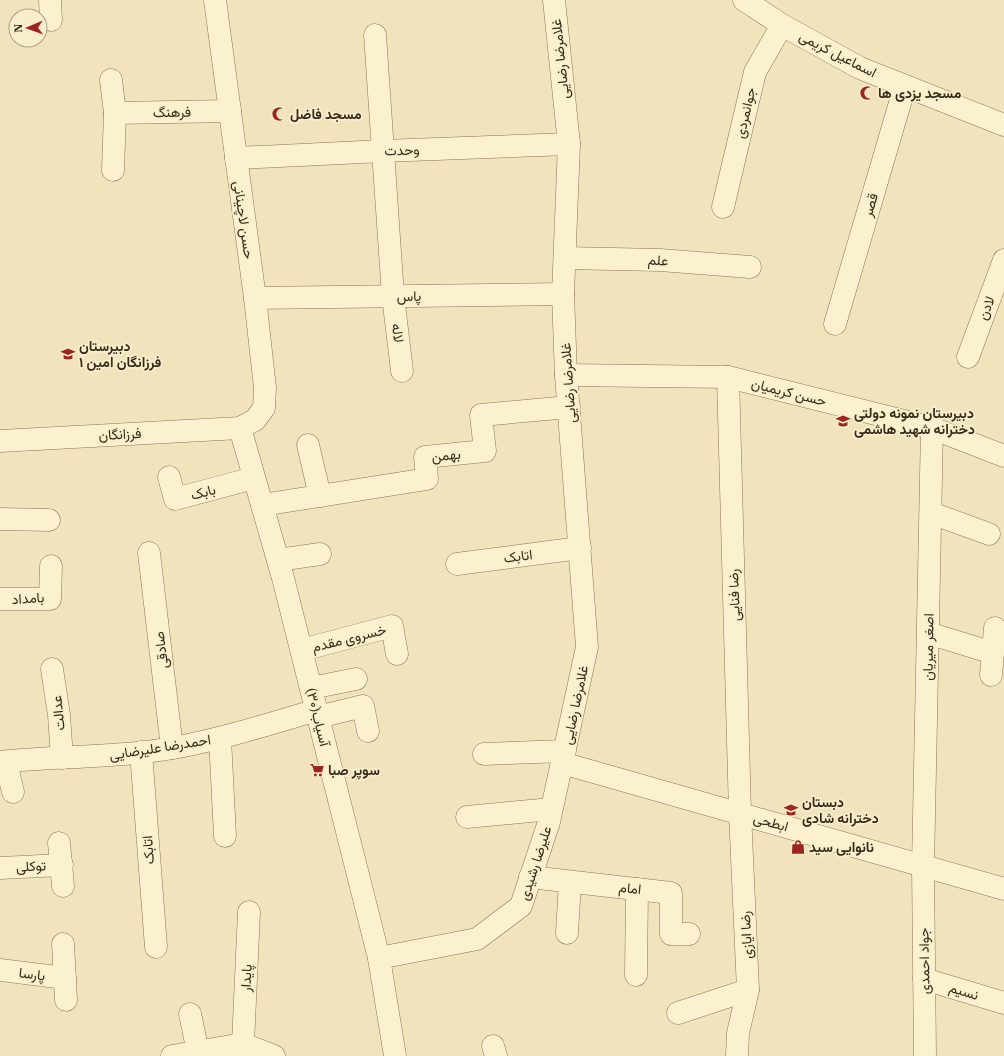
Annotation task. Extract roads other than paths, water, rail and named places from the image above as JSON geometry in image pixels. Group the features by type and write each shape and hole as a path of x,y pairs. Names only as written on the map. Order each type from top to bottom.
{"street":[{"name":"حسن لاچینانی","path":"215,0 255,298 265,388 264,408 255,420 240,428"},
{"name":"غلامرضا رضایی","path":"554,0 569,144 563,294 566,375 587,647 563,757"},
{"name":"اسماعیل کریمی","path":"744,0 782,25 860,68 1004,125"},
{"name":"جوانمردی","path":"723,207 755,72 782,25"},
{"name":"لاله","path":"375,34 393,296 402,371"},
{"path":"111,80 115,113 113,170"},
{"name":"قصر","path":"835,324 905,86"},
{"name":"فرهنگ","path":"115,113 230,111"},
{"name":"وحدت","path":"236,158 569,144"},
{"name":"علم","path":"565,258 660,260 750,267"},
{"name":"لادن","path":"968,357 1004,260"},
{"name":"پاس","path":"255,298 563,294"},
{"name":"حسن کریمیان","path":"566,375 728,377 932,428 1004,456"},
{"name":"رضا فنایی","path":"728,377 740,813"},
{"name":"بهمن","path":"262,505 427,479 425,457 485,451 481,415 569,407"},
{"name":"فرزانگان","path":"0,441 240,428"},
{"name":"آسیاب(۳۰)","path":"240,428 302,650 380,958 395,1056"},
{"name":"اصغر میریان","path":"923,866 932,428"},
{"path":"308,445 320,496"},
{"name":"بابک","path":"169,477 175,499 254,478"},
{"path":"931,513 989,534"},
{"path":"0,519 49,520"},
{"name":"اتابک","path":"457,564 580,548"},
{"name":"صادقی","path":"149,553 172,748"},
{"path":"278,560 320,554"},
{"name":"بامداد","path":"0,599 50,599 51,566"},
{"name":"خسروی مقدم","path":"302,650 392,626 397,654"},
{"path":"991,675 995,628"},
{"path":"928,633 992,654"},
{"name":"عدالت","path":"52,669 59,715 62,758"},
{"path":"311,688 356,679"},
{"name":"احمدرضا علیرضایی","path":"3,762 27,759 123,755 172,748 220,738 318,713 363,706 368,730"},
{"path":"220,738 225,836"},
{"name":"اتابک","path":"141,752 156,947"},
{"name":"ابطحی","path":"484,754 563,757 740,813 1004,889"},
{"name":"علیرضا رشیدی","path":"380,958 477,939 521,906 549,822 563,757"},
{"path":"3,762 13,792"},
{"path":"467,817 551,809"},
{"name":"رضا ایازی","path":"737,1056 738,1032 748,990 740,813"},
{"name":"توکلی","path":"0,868 62,875 59,843"},
{"name":"جواد احمدی","path":"923,866 925,1056"},
{"name":"امام","path":"530,877 671,893 670,934 689,934"},
{"path":"568,933 570,882"},
{"path":"636,975 637,889"},
{"name":"پایدار","path":"243,1050 249,912"},
{"name":"پارسا","path":"63,944 66,1000"},
{"name":"پارسا","path":"0,970 65,978"},
{"name":"نسیم","path":"924,979 1004,1003"},
{"path":"678,1013 748,990"},
{"path":"190,1014 198,1052"},
{"path":"172,1056 198,1052 243,1050 274,1056"}],"place":[{"name":"مسجد یزدی ها","path":"867,93"},
{"name":"مسجد فاضل","path":"279,114"},
{"name":"دبیرستان فرزانگان امین ۱","path":"68,354"},
{"name":"دبیرستان نمونه دولتی دخترانه شهید هاشمی","path":"843,421"},
{"name":"سوپر صبا","path":"317,770"},
{"name":"دبستان دخترانه شادی","path":"791,810"},
{"name":"نانوایی سید","path":"798,847"}]}
